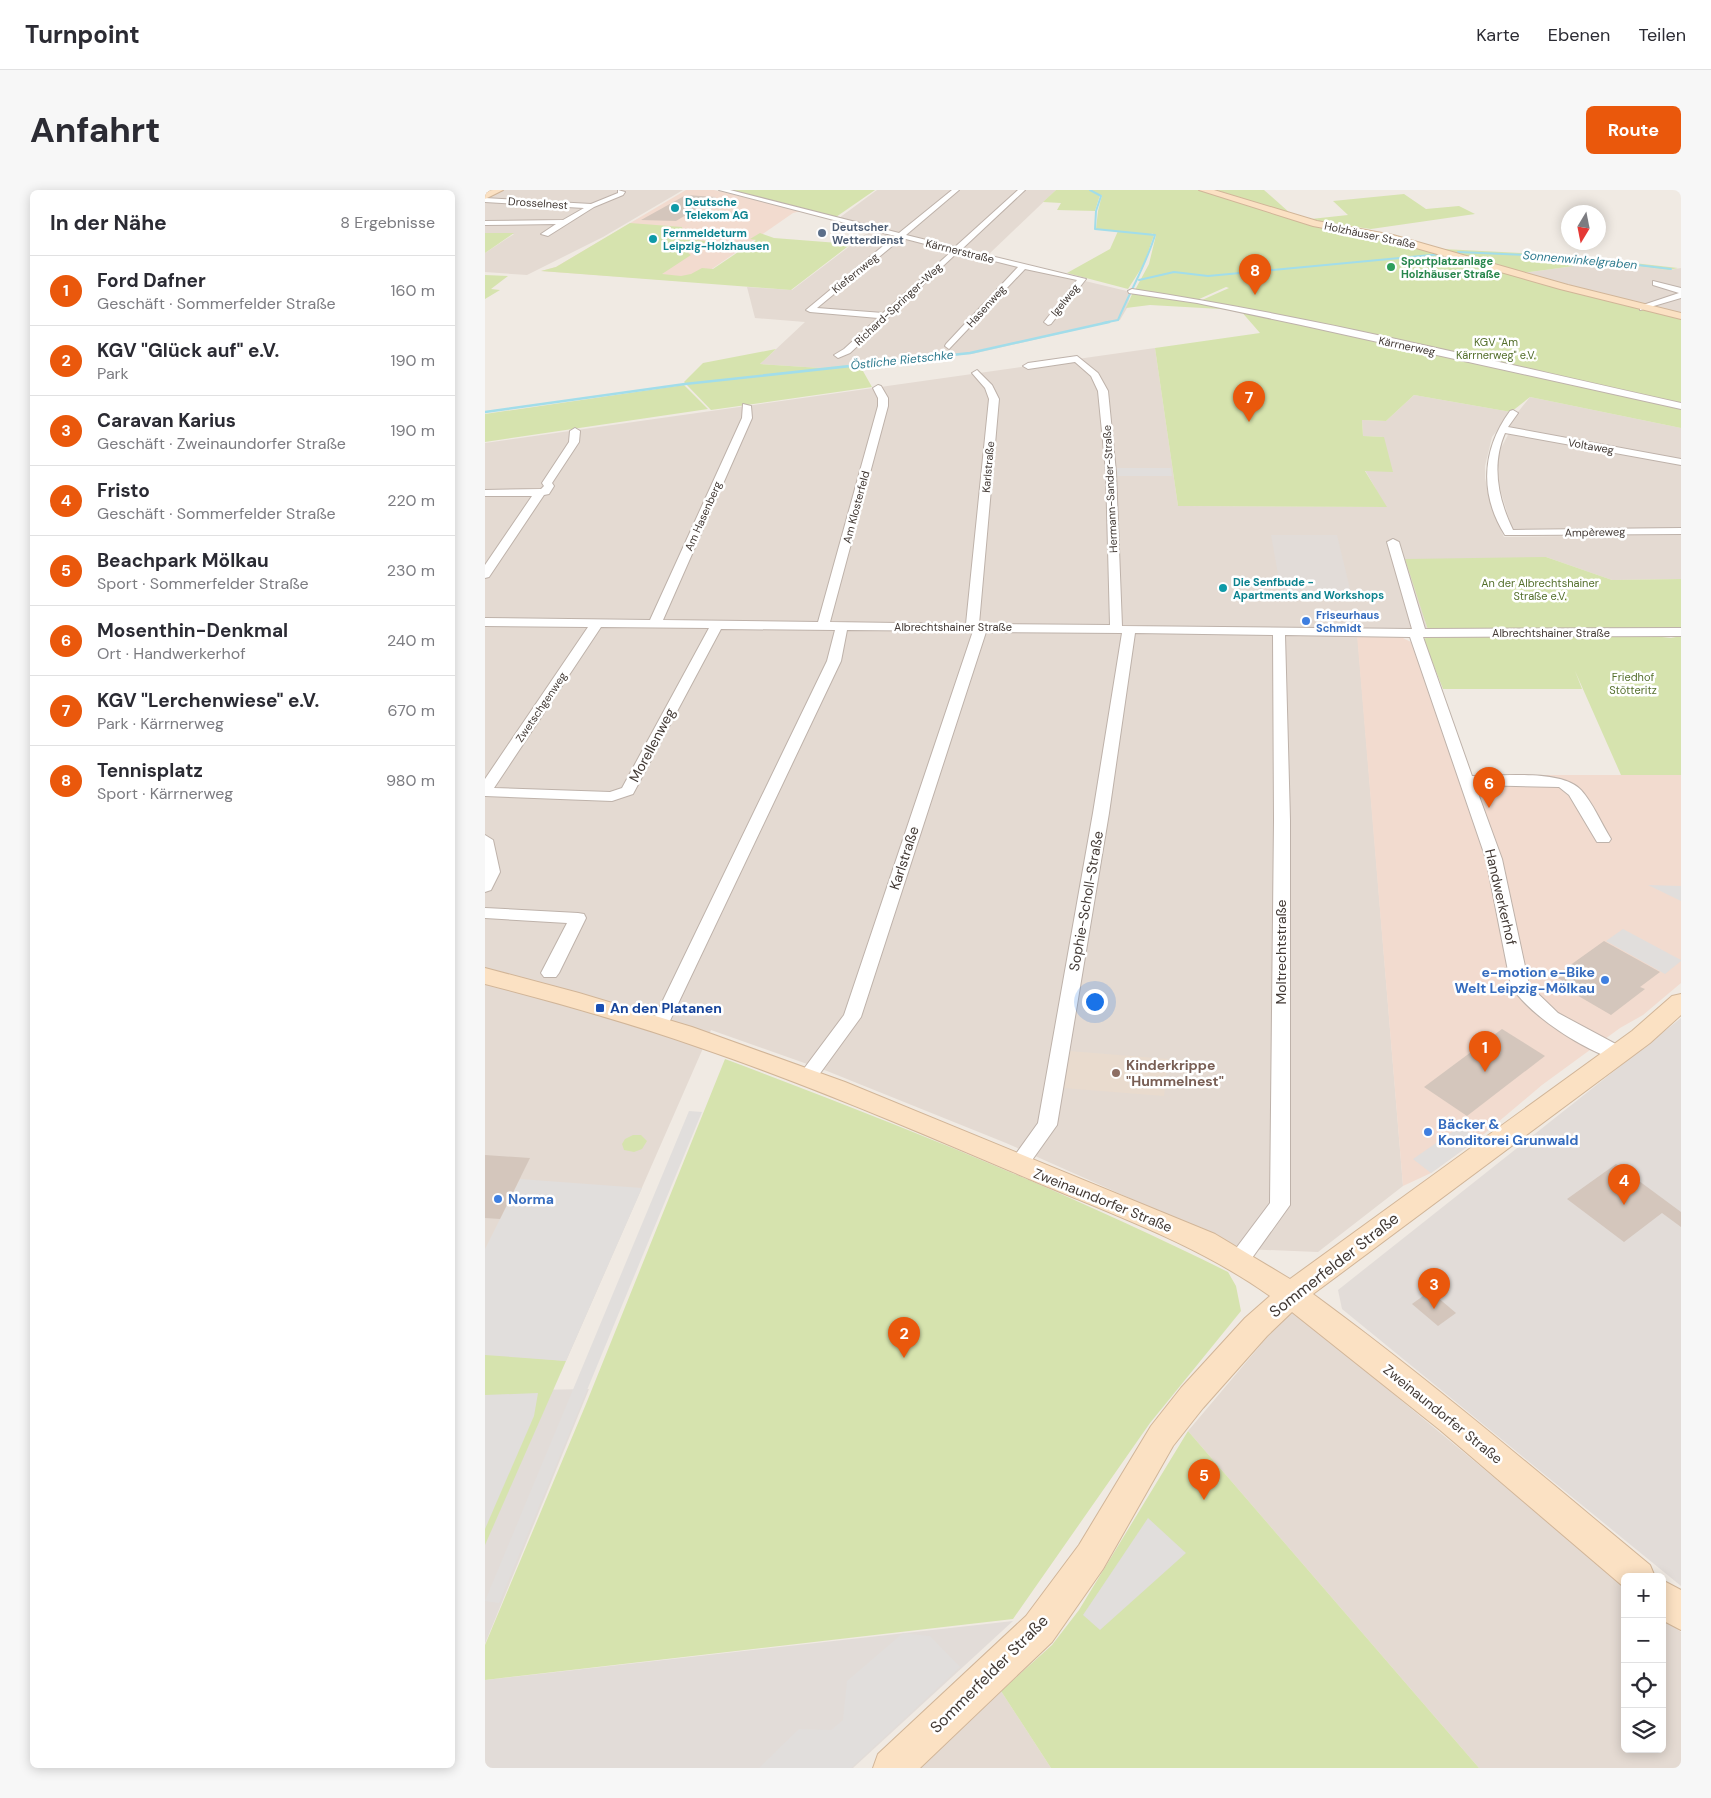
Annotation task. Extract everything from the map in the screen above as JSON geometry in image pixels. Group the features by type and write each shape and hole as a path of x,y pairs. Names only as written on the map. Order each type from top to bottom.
{"main road":[{"path":"485,198 498,190"},
{"name":"Holzhäuser Straße","path":"1204,190 1316,224 1389,238 1643,308 1681,316"},
{"name":"Zweinaundorfer Straße","path":"485,976 659,1025 805,1078 1205,1242 1239,1259 1291,1294 1421,1396 1633,1573"},
{"name":"Sommerfelder Straße","path":"892,1768 1039,1629 1091,1557 1162,1436 1223,1362 1291,1294 1618,1054 1681,1002"},
{"path":"1666,1600 1681,1613"}],"street":[{"path":"545,234 592,206 621,194 621,190"},
{"name":"Kärrnerstraße","path":"722,190 956,250 1083,279"},
{"name":"Kiefernweg","path":"885,316 810,310 956,190"},
{"name":"Richard-Springer-Weg","path":"838,355 847,351 1022,190"},
{"name":"Drosselnest","path":"485,198 592,206"},
{"path":"485,223 565,222"},
{"name":"Hasenweg","path":"949,346 1023,266"},
{"name":"Igelweg","path":"1048,322 1083,279"},
{"path":"1656,283 1681,290"},
{"name":"Kärrnerweg","path":"1132,291 1197,301 1301,322 1681,406"},
{"path":"1643,308 1681,295"},
{"name":"Hermann-Sander-Straße","path":"1028,366 1077,359 1095,376 1103,391 1111,472 1122,629"},
{"name":"Karlstraße","path":"805,1078 852,1017 976,627 994,399 989,387 977,373"},
{"name":"Am Klosterfeld","path":"823,626 883,406 883,398 878,388"},
{"name":"Am Hasenberg","path":"655,624 747,418 746,406"},
{"path":"1501,429 1513,413"},
{"name":"Voltaweg","path":"1501,429 1681,462"},
{"name":"Ampèreweg","path":"1501,429 1493,456 1492,488 1501,518 1509,533 1681,531"},
{"path":"485,493 545,492 549,486 547,483 574,442 575,431"},
{"path":"485,574 537,493"},
{"path":"1393,542 1418,633"},
{"name":"Albrechtshainer Straße","path":"485,622 1418,633 1681,632"},
{"name":"Zwetschgenweg","path":"485,791 597,623"},
{"name":"Morellenweg","path":"485,791 611,797 628,791 717,624"},
{"path":"659,1025 834,662 842,626"},
{"name":"Sophie-Scholl-Straße","path":"1018,1165 1047,1125 1101,813 1122,629"},
{"name":"Moltrechtstraße","path":"1239,1259 1280,1204 1282,820 1279,631"},
{"name":"Handwerkerhof","path":"1418,633 1494,859 1520,986 1529,1000 1548,1014 1618,1054"},
{"path":"1468,780 1550,781 1564,784 1575,792 1603,839"},
{"path":"485,840 492,872 485,887"},
{"path":"485,913 579,918 550,973"}],"shaded area":[{"path":"485,190 683,190 603,237 527,275 485,272 485,253 514,234 485,233"},
{"name":"Deutsche Telekom AG","path":"686,190 714,190 801,211 793,213 693,282 541,271 556,267"},
{"path":"877,190 1056,190 988,255 839,218"},
{"path":"871,230 1131,292 1127,308 1120,320 972,354 821,368 760,364 805,322 755,318 747,287 792,290"},
{"path":"1605,262 1669,270 1681,268 1681,313 1523,273"},
{"path":"1155,348 1178,506 1386,507 1365,470 1384,437 1363,436 1362,420 1386,421 1414,395 1511,412 1492,437 1485,466 1485,478 1491,507 1504,537 1681,534 1681,579 1612,580 1546,557 1425,621 1428,630 1357,630 1403,1186 1318,1252 1244,1249 1006,1143 827,1071 711,1030 566,1361 485,1363 485,443"},
{"path":"1530,397 1681,428 1681,460 1505,428"},
{"path":"1509,433 1681,464 1681,528 1512,529 1498,482 1497,465 1500,450"},
{"path":"1115,468 1171,468 1172,476 1117,476"},
{"path":"1271,535 1337,535 1351,593 1327,593 1328,598 1282,597"},
{"path":"1357,635 1401,637 1411,642 1459,775 1681,775 1681,983 1643,1015 1620,1028 1542,1085 1478,1139 1431,1173 1403,1186"},
{"path":"1648,885 1681,886 1681,901"},
{"path":"1623,929 1681,961 1665,974 1606,941"},
{"path":"1681,1018 1681,1586 1342,1309 1338,1290"},
{"name":"Kinderkrippe \"Hummelnest\"","path":"1069,1051 1168,1059 1164,1096 1063,1088"},
{"path":"689,1111 702,1112 499,1603 485,1601"},
{"path":"1461,1126 1478,1139 1431,1173 1413,1159"},
{"path":"520,1179 642,1188 566,1361 485,1355 485,1249"},
{"path":"1291,1309 1621,1583 1621,1753 1666,1753 1666,1620 1681,1632 1681,1768 1479,1768 1188,1431"},
{"path":"589,1389 485,1644 485,1391"},
{"path":"538,1393 534,1416 485,1529 485,1395"},
{"path":"1148,1518 1186,1553 1100,1630 1083,1615"},
{"path":"1013,1621 853,1768 485,1768 485,1680"},
{"path":"903,1633 930,1636 960,1667 851,1768 759,1768 799,1729 831,1730 843,1720 847,1681"},
{"path":"1001,1691 1051,1768 919,1768"}],"green space":[{"path":"727,190 875,190 836,217"},
{"name":"KGV \"Am Kärrnerweg\" e.V.","path":"1056,190 1198,190 1290,218 1364,233 1681,318 1681,428 1530,397 1511,412 1414,395 1386,421 1362,420 1363,436 1384,437 1393,472 1365,471 1387,507 1178,506 1155,348 1260,333 1240,310 1303,321 1202,300 1229,288 1226,287 1197,300 1135,290 1149,264 1156,235 1151,233 1154,235 1144,264 1128,289 1067,273 1110,249 1118,231 1096,229 1102,195 1100,195 1095,211 1057,210 1061,203 1043,202"},
{"path":"1216,190 1264,190 1290,213"},
{"path":"1404,194 1426,209 1459,206 1475,214 1371,229 1311,219 1348,215 1333,201"},
{"path":"630,223 682,227 683,234 676,239 707,241 688,253 691,255 662,274 681,276 691,274 702,268 713,269 756,240 750,239 760,233 774,238 851,244 791,290 541,271 556,267"},
{"path":"485,233 514,233 485,253"},
{"path":"1443,249 1563,255 1678,268 1669,270 1605,262 1523,273"},
{"path":"485,275 508,276 491,289 500,290 485,299"},
{"path":"1133,292 1238,310 1150,305 1126,308"},
{"path":"776,349 760,364 821,368 859,364 872,387 711,410 684,382 703,363"},
{"path":"684,385 708,409 485,442 485,414"},
{"name":"An der Albrechtshainer Straße e.V.","path":"1546,557 1612,580 1681,579 1681,631 1428,630 1405,559"},
{"name":"Friedhof Stötteritz","path":"1429,636 1653,636 1671,638 1681,636 1681,775 1621,775 1575,671 1582,689 1443,689 1424,641"},
{"path":"725,1059 979,1159 1167,1242 1228,1272 1236,1286 1241,1311 1150,1423 1013,1619 485,1680 485,1645 586,1404"},
{"path":"633,1135 641,1135 647,1141 642,1149 634,1152 624,1150 622,1144 625,1139"},
{"path":"485,1354 566,1361 485,1545"},
{"path":"1188,1431 1479,1768 1051,1768 1001,1691 1052,1645 1079,1610"}],"building":[{"name":"Deutsche Telekom AG","path":"686,195 716,197 676,221 641,220"},
{"name":"e-motion e-Bike Welt Leipzig-Mölkau","path":"1604,941 1660,972 1640,987 1645,989 1611,1015 1563,987 1567,984 1555,976"},
{"path":"1502,1029 1545,1056 1467,1116 1424,1087"},
{"name":"Norma","path":"485,1155 530,1158 500,1219 485,1218"},
{"path":"1616,1164 1681,1212 1681,1227 1662,1213 1624,1242 1567,1199"},
{"path":"1430,1291 1456,1313 1438,1326 1412,1304"}],"waterway":[{"name":"Östliche Rietschke","path":"1090,190 1101,196 1096,211 1095,229 1155,235 1118,320 1103,323"},
{"name":"Sonnenwinkelgraben","path":"1458,252 1571,257 1671,269"},
{"name":"Sonnenwinkelgraben","path":"1139,280 1174,272 1208,276 1442,254"},
{"name":"Östliche Rietschke","path":"485,412 685,384 970,353 1109,322"}],"place":[{"name":"Deutsche Telekom AG","path":"675,208"},
{"name":"Deutscher Wetterdienst","path":"822,233"},
{"name":"Fernmeldeturm Leipzig-Holzhausen","path":"653,239"},
{"name":"Sportplatzanlage Holzhäuser Straße","path":"1391,267"},
{"name":"Tennisplatz","path":"1255,295"},
{"name":"KGV \"Lerchenwiese\" e.V.","path":"1249,422"},
{"name":"Die Senfbude - Apartments and Workshops","path":"1223,588"},
{"name":"Friseurhaus Schmidt","path":"1306,621"},
{"name":"Mosenthin-Denkmal","path":"1489,808"},
{"name":"e-motion e-Bike Welt Leipzig-Mölkau","path":"1605,980"},
{"name":"An den Platanen","path":"600,1008"},
{"name":"Ford Dafner","path":"1485,1072"},
{"name":"Kinderkrippe \"Hummelnest\"","path":"1116,1073"},
{"name":"Bäcker & Konditorei Grunwald","path":"1428,1132"},
{"name":"Norma","path":"498,1199"},
{"name":"Fristo","path":"1624,1205"},
{"name":"Caravan Karius","path":"1434,1309"},
{"name":"KGV \"Glück auf\" e.V.","path":"904,1358"},
{"name":"Beachpark Mölkau","path":"1204,1500"}]}
